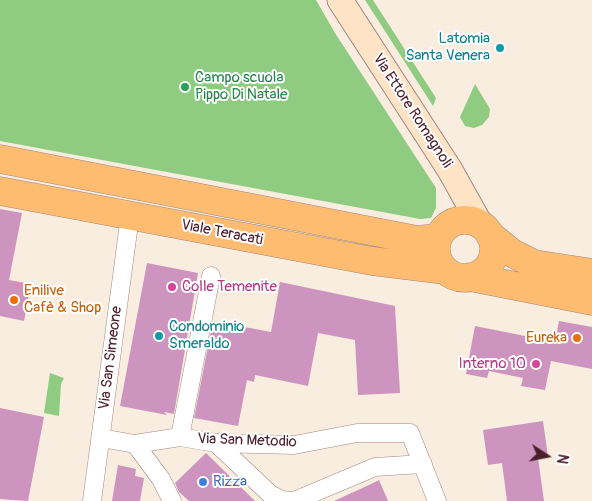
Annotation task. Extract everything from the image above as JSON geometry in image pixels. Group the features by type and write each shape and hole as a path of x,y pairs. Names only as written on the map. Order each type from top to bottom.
{"main road":[{"name":"Via Ettore Romagnoli","path":"340,0 450,170 485,230"},
{"name":"Viale Teracati","path":"0,159 417,240 438,238"},
{"name":"Viale Teracati","path":"0,191 372,261 458,273 592,301"},
{"path":"485,230 493,244 491,261 486,269 458,273 437,255 438,238 452,223 466,220 485,230 512,253 534,264 592,273"}],"street":[{"name":"Via San Simeone","path":"92,501 130,216"},
{"path":"180,437 211,276"},
{"name":"Via San Metodio","path":"101,438 135,444 180,437 216,443 294,444 357,433 410,433 437,501"},
{"path":"216,443 270,494 282,500 290,501"},
{"path":"135,444 161,479 172,501"},
{"path":"294,501 376,467 423,464"}],"green space":[{"name":"Campo scuola Pippo Di Natale","path":"0,0 316,0 335,33 436,188 436,208 431,218 420,219 0,141"},
{"path":"365,0 373,0 436,98 433,106"},
{"path":"475,84 490,109 489,117 482,125 474,128 465,126 460,117"},
{"path":"50,373 64,378 61,384 59,416 44,413"}],"building":[{"path":"0,209 22,213 9,280 31,284 24,321 0,316"},
{"name":"Condominio Smeraldo","path":"147,263 198,273 174,414 164,412 167,415 120,406"},
{"path":"280,282 395,306 400,393 358,395 355,340 318,333 308,386 255,375 254,382 247,380 238,426 194,418 213,321 271,332"},
{"path":"559,321 592,327 592,369 551,361 545,390 521,386 523,378 489,371 487,378 466,374 475,326 555,342"},
{"path":"0,408 44,417 28,501 0,499"},
{"path":"543,421 548,457 538,458 544,501 507,501 502,463 488,465 483,430"},
{"path":"206,453 255,501 189,501 179,492 175,483"},
{"path":"118,465 136,469 135,476 144,478 140,501 112,501"},
{"path":"379,480 388,501 334,501 369,485"}],"place":[{"name":"Latomia Santa Venera","path":"500,48"},
{"name":"Campo scuola Pippo Di Natale","path":"185,87"},
{"name":"Colle Temenite","path":"172,287"},
{"name":"Enilive Cafè & Shop","path":"14,300"},
{"name":"Condominio Smeraldo","path":"159,336"},
{"name":"Eureka","path":"577,338"},
{"name":"Interno 10","path":"536,364"},
{"name":"Rizza","path":"203,482"}]}
